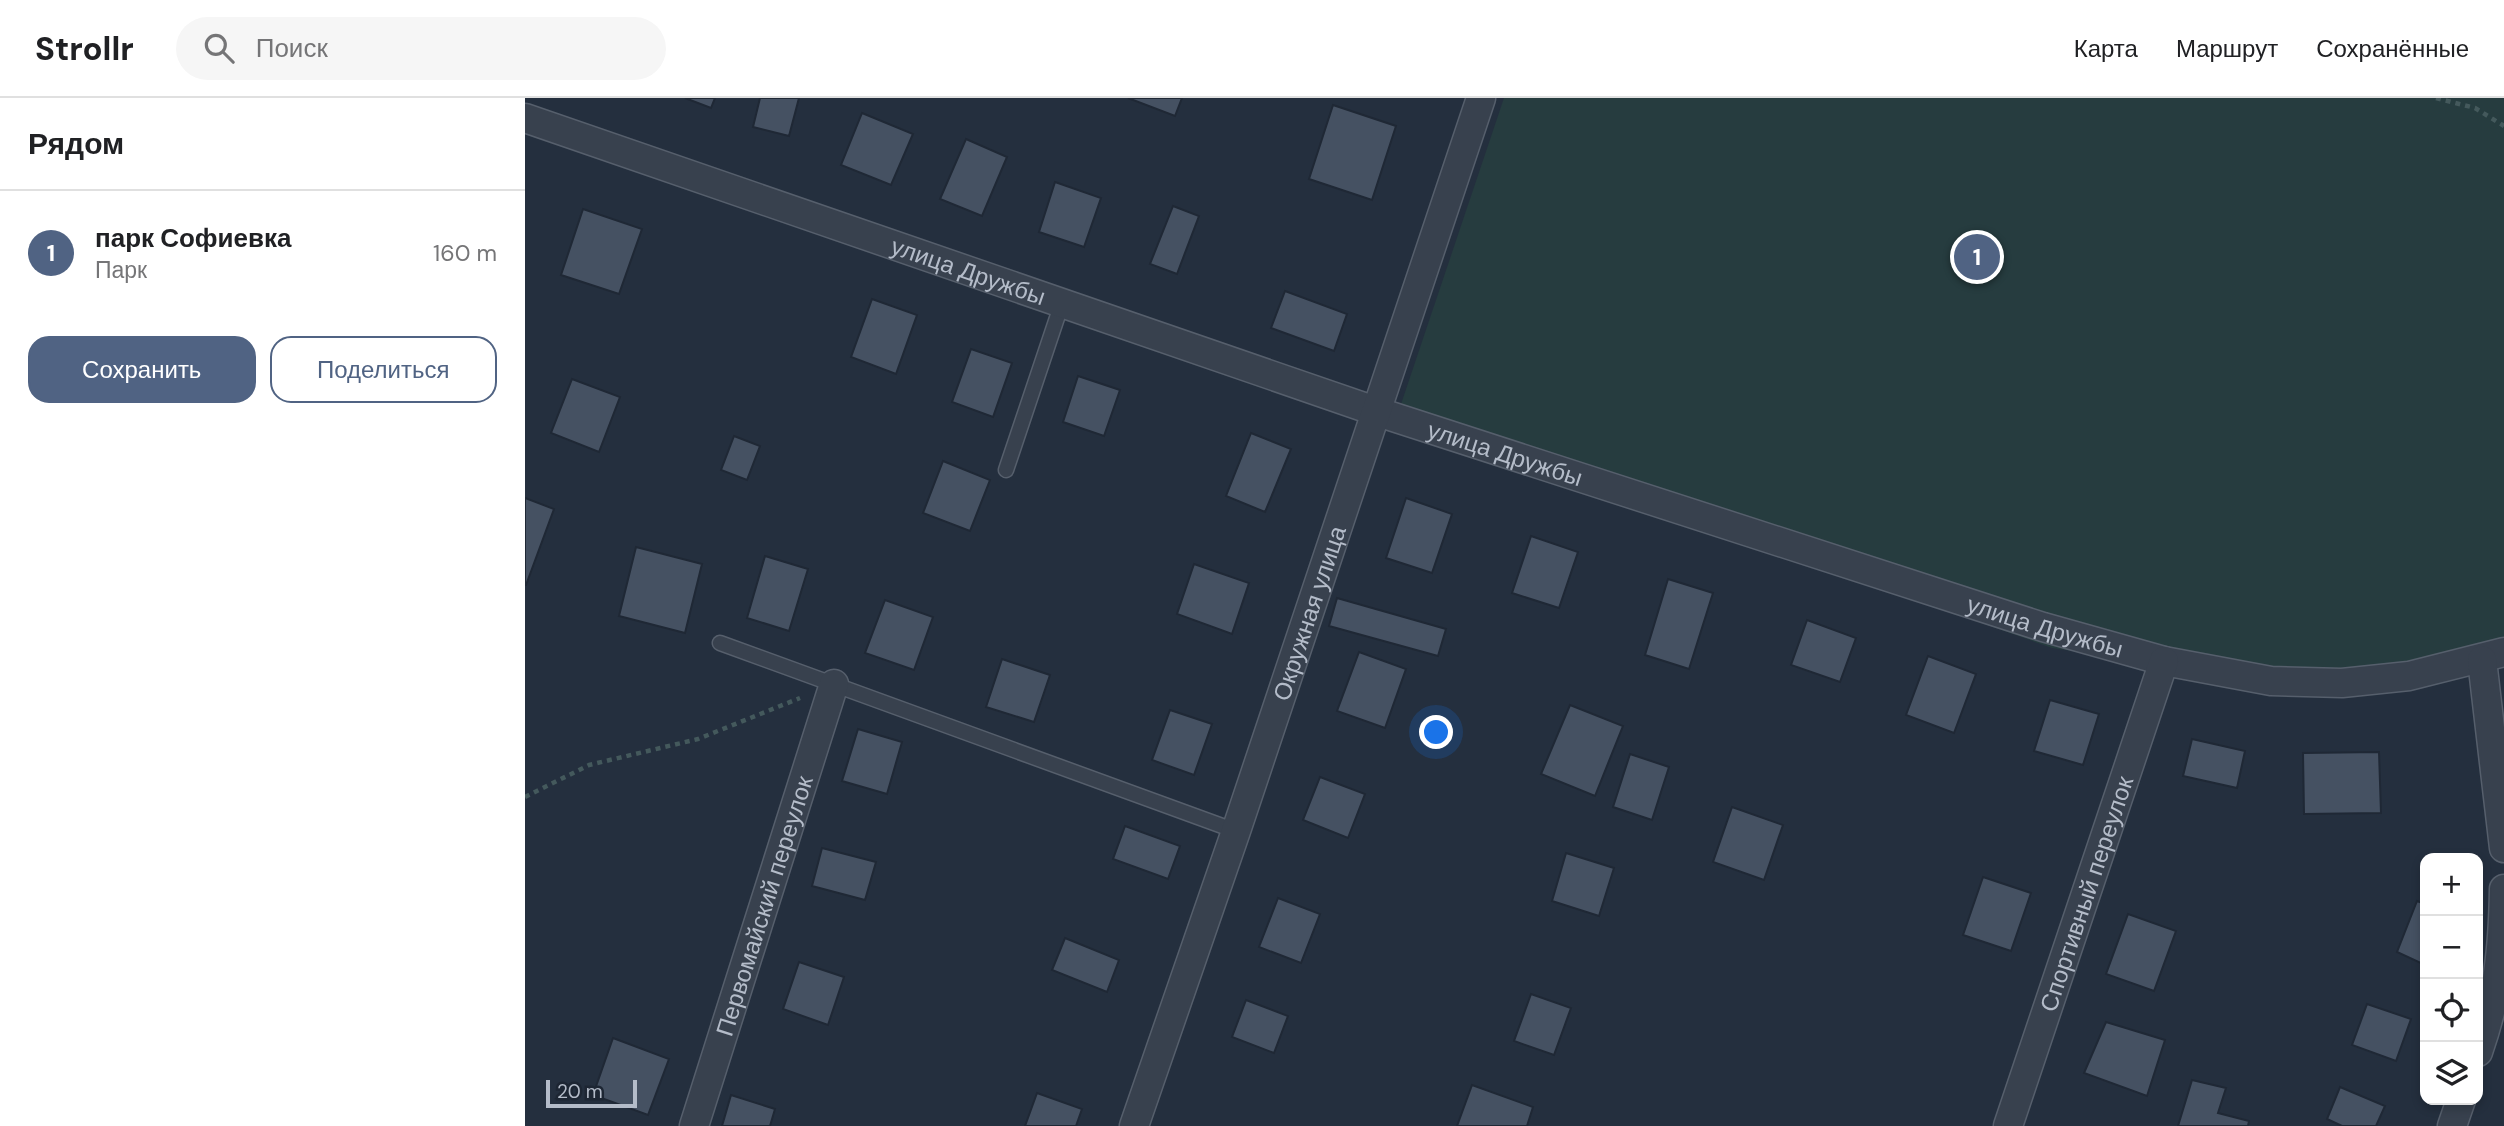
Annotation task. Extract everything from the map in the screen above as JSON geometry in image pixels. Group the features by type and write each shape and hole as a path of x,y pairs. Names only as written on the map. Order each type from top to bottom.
{"street":[{"name":"Окружная улица","path":"1134,1126 1378,412 1481,98"},
{"name":"улица Дружбы","path":"525,118 1378,412 2030,623 2164,660 2271,681 2342,683 2409,676 2493,656"},
{"path":"2493,656 2504,848"},
{"name":"Спортивный переулок","path":"2008,1126 2164,660"},
{"name":"Первомайский переулок","path":"694,1126 834,684"},
{"path":"2483,1045 2496,1026 2494,1005 2504,936 2504,889"},
{"path":"2452,1126 2459,1105"}],"lane":[{"path":"1006,470 1062,303"},
{"path":"720,643 1236,831"}],"path":[{"path":"2436,98 2475,108 2504,126"},
{"path":"525,797 589,765 698,739 834,684"}],"green space":[{"path":"1504,98 2504,98 2504,653 2270,680 2052,648 1397,416"}],"building":[{"path":"685,98 715,98 711,108"},
{"path":"760,98 799,98 789,136 753,127"},
{"path":"1128,98 1182,98 1175,116"},
{"path":"1333,105 1396,126 1372,200 1309,179"},
{"path":"862,113 913,134 891,185 841,165"},
{"path":"966,139 1007,157 982,216 940,199"},
{"path":"1055,182 1101,198 1084,247 1039,232"},
{"path":"1173,206 1199,216 1177,274 1150,264"},
{"path":"583,209 642,229 619,294 561,275"},
{"path":"1285,291 1347,314 1334,351 1271,328"},
{"path":"872,299 917,315 896,374 851,357"},
{"path":"971,349 1012,363 993,417 952,402"},
{"path":"1078,376 1120,390 1104,436 1063,422"},
{"path":"572,379 620,397 599,452 551,433"},
{"path":"1251,433 1291,449 1265,512 1226,496"},
{"path":"734,436 760,446 747,480 721,470"},
{"path":"943,461 990,480 970,531 923,513"},
{"path":"525,498 554,509 526,585 525,585"},
{"path":"1406,498 1452,514 1432,573 1386,558"},
{"path":"1531,536 1578,552 1559,608 1512,593"},
{"path":"636,547 702,564 685,633 619,616"},
{"path":"765,556 808,569 789,631 747,618"},
{"path":"1194,564 1249,583 1232,634 1177,614"},
{"path":"1668,579 1713,593 1689,669 1645,655"},
{"path":"1337,598 1446,629 1438,656 1329,626"},
{"path":"885,600 933,617 914,670 865,653"},
{"path":"1807,620 1856,638 1840,682 1791,665"},
{"path":"1359,652 1406,669 1385,728 1337,711"},
{"path":"1928,656 1976,674 1954,733 1906,715"},
{"path":"1002,659 1050,675 1034,722 986,707"},
{"path":"2050,700 2099,714 2083,765 2034,751"},
{"path":"1570,705 1623,726 1595,796 1541,774"},
{"path":"1170,710 1212,724 1194,775 1152,760"},
{"path":"858,729 902,742 887,794 842,781"},
{"path":"2192,739 2245,751 2237,788 2183,776"},
{"path":"2379,752 2381,813 2304,814 2303,753"},
{"path":"1630,754 1669,767 1652,820 1613,807"},
{"path":"1320,777 1365,794 1348,838 1303,820"},
{"path":"1732,807 1783,825 1764,880 1713,862"},
{"path":"1125,826 1180,846 1168,879 1113,859"},
{"path":"822,848 876,862 865,900 812,886"},
{"path":"1566,853 1614,868 1599,916 1552,901"},
{"path":"1983,877 2031,893 2011,951 1963,935"},
{"path":"1278,898 1320,914 1301,963 1259,947"},
{"path":"2417,901 2420,902 2420,963 2397,952"},
{"path":"2128,914 2176,931 2154,991 2106,974"},
{"path":"1065,938 1119,960 1107,992 1052,970"},
{"path":"799,962 844,977 828,1025 783,1009"},
{"path":"1531,994 1571,1008 1554,1055 1514,1041"},
{"path":"1246,1000 1288,1016 1274,1053 1232,1037"},
{"path":"2367,1004 2411,1019 2396,1061 2352,1045"},
{"path":"2106,1022 2165,1040 2147,1096 2084,1073"},
{"path":"613,1038 669,1059 648,1115 593,1095"},
{"path":"2192,1080 2226,1088 2218,1113 2249,1121 2248,1126 2178,1126"},
{"path":"1472,1085 1533,1107 1527,1126 1457,1126"},
{"path":"2340,1087 2385,1106 2376,1126 2342,1126 2327,1119"},
{"path":"1037,1093 1082,1109 1076,1126 1025,1126"},
{"path":"731,1095 775,1109 770,1126 722,1126"}],"place":[{"name":"парк Софиевка","path":"1977,257"}]}
